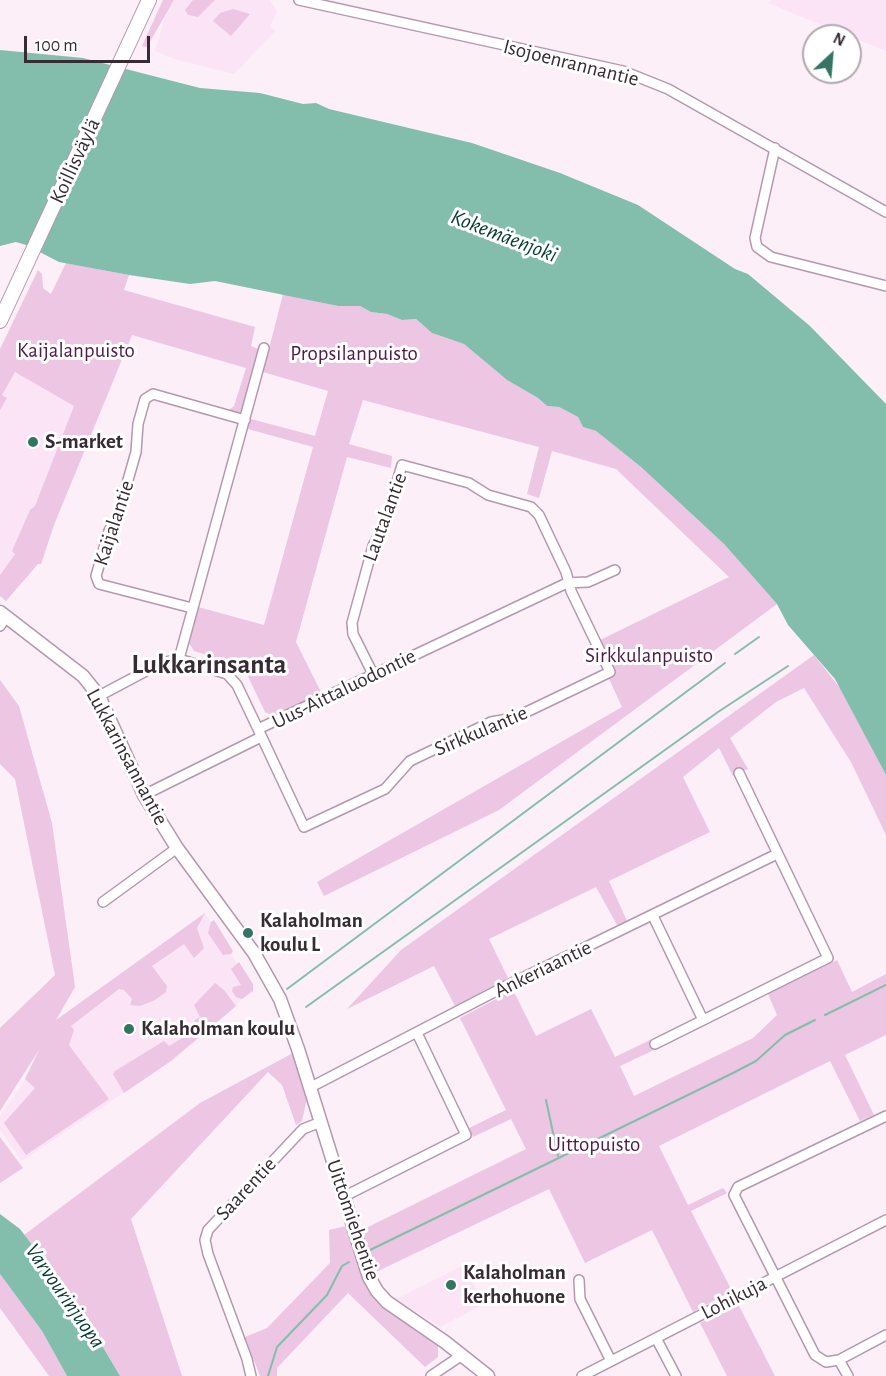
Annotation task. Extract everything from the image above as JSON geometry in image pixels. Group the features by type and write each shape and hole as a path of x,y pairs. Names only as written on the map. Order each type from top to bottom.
{"main road":[{"name":"Koillisväylä","path":"0,321 149,0"}],"street":[{"name":"Isojoenrannantie","path":"299,0 622,71 669,89 885,209"},
{"path":"775,148 755,238 757,247 771,257 886,286"},
{"path":"99,696 161,663 179,659 264,348"},
{"name":"Kaijalantie","path":"192,608 99,584 96,576 109,531 118,515 133,462 138,424 145,399 153,394 245,420"},
{"name":"Lautalantie","path":"372,674 353,634 352,623 373,546 384,526 402,465 469,483 488,495 531,507 538,515 557,553 566,572 567,583"},
{"name":"Uus-Aittaluodontie","path":"179,659 227,674 237,685 260,733 372,674 567,583 588,582 615,570"},
{"name":"Sirkkulantie","path":"260,733 304,827 386,789 410,761 491,722 514,718 610,672 567,583"},
{"name":"Lukkarinsannantie","path":"2,618 83,676 99,696 144,795 177,848 254,953 280,999 298,1049"},
{"path":"144,795 260,733"},
{"path":"655,1044 828,958 739,773"},
{"path":"103,902 177,848"},
{"name":"Ankeriaantie","path":"311,1087 502,988 777,854"},
{"path":"653,916 703,1020"},
{"path":"343,1197 466,1135 417,1033"},
{"name":"Uittomiehentie","path":"298,1049 369,1277 377,1291 387,1302 488,1376"},
{"path":"886,1116 738,1187 734,1196 815,1354 826,1362 839,1360 886,1335"},
{"name":"Saarentie","path":"251,1376 247,1359 208,1254 206,1240 208,1230 303,1129 321,1122"},
{"name":"Lohikuja","path":"582,1376 886,1220"},
{"path":"579,1280 580,1299 611,1361"},
{"path":"656,1338 676,1376"},
{"path":"430,1376 462,1355"},
{"path":"839,1360 848,1376"}],"shaded area":[{"path":"174,0 270,0 277,12 270,26 275,31 234,74 174,59 155,51 165,17"},
{"path":"772,0 886,0 886,51 862,41 862,24 820,24 768,3"},
{"path":"15,371 77,406 16,553 0,574 0,396"},
{"name":"Kalaholman koulu","path":"205,913 251,986 236,1006 171,1061 22,1161 0,1130 0,1116 22,1085 53,1020 57,1020"},
{"path":"464,1265 484,1304 440,1327 396,1299"}],"green space":[{"path":"163,0 174,0 147,47 142,46"},
{"path":"193,0 215,0 198,17 188,15 185,10"},
{"path":"233,9 250,14 231,36 213,21 220,13"},
{"name":"Kaijalanpuisto","path":"66,263 129,275 124,290 255,327 251,346 263,351 246,408 239,413 229,410 234,406 246,368 132,335 54,525 41,564 38,564 6,601 0,596 0,575 15,554 12,551 30,510 35,506 74,406 15,372 2,395 7,398 0,410 0,349 38,270 42,274 43,288 51,294"},
{"name":"Propsilanpuisto","path":"283,294 338,306 360,306 371,312 387,314 402,320 416,319 432,333 464,344 507,380 538,398 547,406 559,407 578,417 583,427 596,431 641,467 724,544 777,604 499,810 324,896 317,882 622,707 609,679 615,674 598,641 729,577 616,469 552,451 539,498 527,494 539,447 363,400 349,444 392,456 391,468 347,457 296,642 322,694 274,716 265,712 243,666 194,651 189,643 198,607 264,625 313,447 248,429 251,419 315,436 328,391 263,372"},
{"path":"814,655 844,693 886,775 886,835 851,762 804,688 776,702 730,738 748,769 733,776 719,748 683,777 710,832 609,881 627,921 617,925 596,887 489,939 508,978 455,1006 434,966 347,1009 401,950"},
{"path":"0,680 19,706 52,823 75,987 56,1020 205,913 197,928 204,948 194,958 184,944 152,966 167,986 166,992 155,1000 140,1006 130,1005 132,999 124,990 119,989 71,1026 74,1030 69,1045 109,1099 26,1155 4,1123 35,1088 25,1079 39,1050 0,1111 0,1028 55,975 15,779 0,764"},
{"path":"214,920 233,951 231,954 223,955 208,933 211,922"},
{"name":"Uittopuisto","path":"837,960 852,992 886,974 886,1035 845,1055 874,1115 860,1121 830,1061 659,1146 688,1205 723,1188 727,1193 691,1211 732,1291 693,1312 652,1230 585,1263 549,1189 376,1272 362,1230 526,1149 511,1119 473,1137 469,1128 506,1110 460,1018 513,990 536,1036 591,1009 615,1057 652,1039 656,1049 620,1066 634,1096 753,1038 777,1015 768,994"},
{"path":"239,962 253,984 253,991 242,999 236,997 232,991 233,987 241,985 231,969"},
{"path":"215,983 224,990 236,1006 171,1061 124,1093 113,1074 115,1071 164,1041 169,1046 189,1034 195,1020 200,1017 194,1005"},
{"path":"293,1053 307,1098 302,1121 296,1125 282,1085 268,1072 131,1219 182,1376 120,1376 81,1310 24,1235 200,1103"},
{"path":"0,1137 23,1168 0,1183"},
{"path":"346,1226 368,1285 433,1339 438,1345 438,1357 425,1367 348,1293 277,1368 277,1376 260,1376 245,1337 267,1328 330,1263 329,1230"},
{"path":"0,1274 42,1331 67,1376 49,1376 0,1308"},
{"path":"738,1304 775,1376 727,1376 700,1323"}],"water":[{"name":"Kokemäenjoki","path":"0,50 83,58 200,88 260,93 303,104 316,103 329,109 472,143 560,173 638,205 735,269 748,274 810,326 886,404 886,775 835,679 788,625 777,604 724,544 641,467 596,431 583,427 578,417 559,407 547,406 538,398 507,380 464,344 432,333 416,319 402,320 387,314 371,312 360,306 338,306 215,281 190,284 129,275 59,262 16,242 0,246"},
{"name":"Varvourinjuopa","path":"0,1214 20,1229 81,1310 120,1376 67,1376 42,1331 0,1274"}],"waterway":[{"path":"735,654 759,637"},
{"path":"287,989 725,663"},
{"path":"306,1007 718,712 788,666"},
{"path":"825,1015 886,985"},
{"path":"368,1251 733,1073 756,1061 785,1035 815,1020"},
{"path":"546,1100 558,1156"},
{"path":"268,1376 277,1347 327,1295 342,1266 349,1262"}],"place":[{"name":"S-market","path":"33,442"},
{"name":"Kalaholman koulu L","path":"248,933"},
{"name":"Kalaholman koulu","path":"129,1029"},
{"name":"Kalaholman kerhohuone","path":"451,1285"}],"district":[{"name":"Lukkarinsanta","path":"209,665"}],"park label":[{"name":"Sirkkulanpuisto","path":"649,656"}]}
